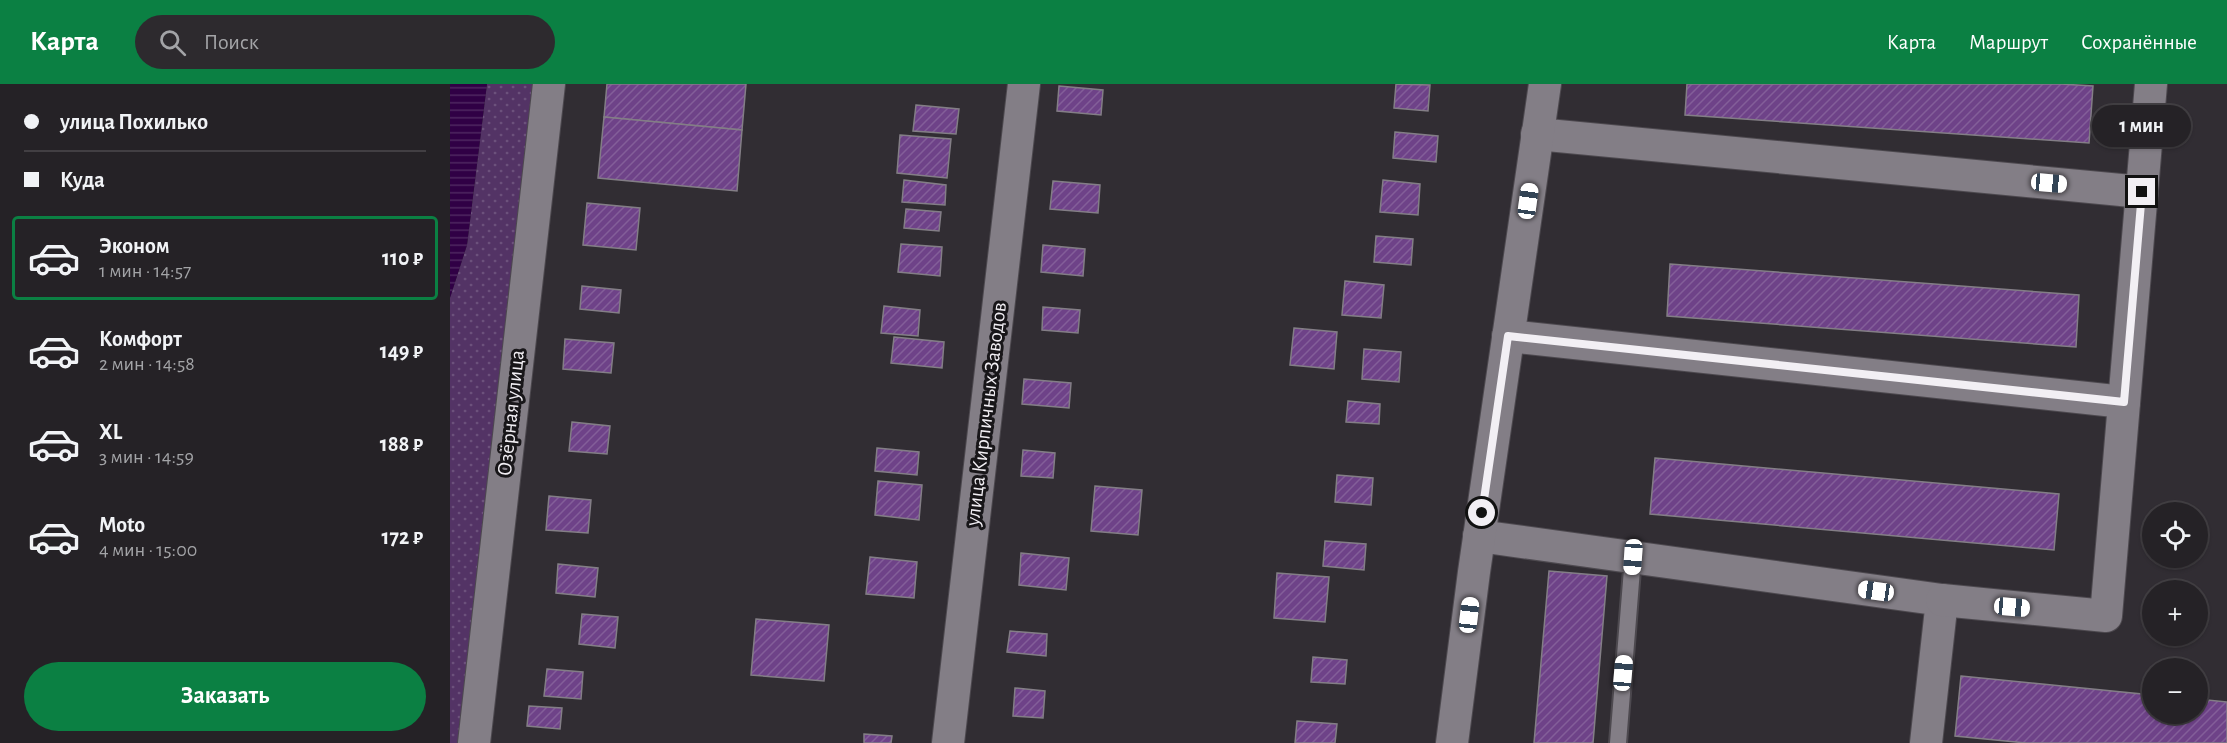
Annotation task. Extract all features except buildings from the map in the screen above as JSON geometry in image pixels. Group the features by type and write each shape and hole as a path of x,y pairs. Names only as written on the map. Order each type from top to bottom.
{"street":[{"name":"Озёрная улица","path":"474,743 549,84"},
{"name":"улица Кирпичных Заводов","path":"948,743 1024,84"},
{"path":"1452,743 1479,536 1545,84"},
{"path":"1479,536 1942,600 2106,616 2151,84"},
{"path":"1537,134 2142,192"},
{"path":"1508,336 2124,402"},
{"path":"1926,743 1942,600"}],"lane":[{"path":"1618,743 1633,557"}],"shaded area":[{"path":"450,84 487,84 467,245 450,298"},
{"path":"487,84 552,84 460,743 450,743 450,298 467,245"}],"route":[{"path":"1482,513 1508,336 2124,402 2142,192"}]}
